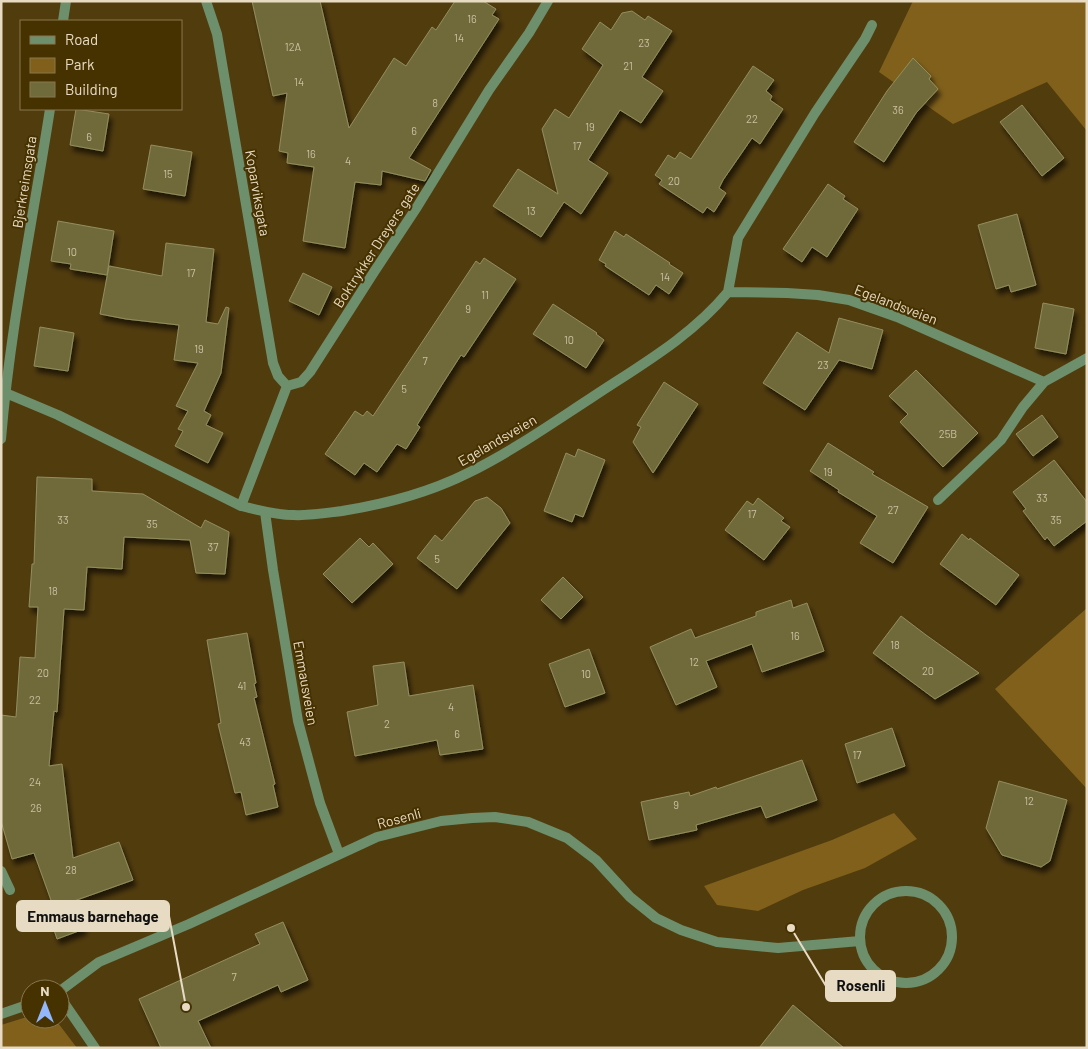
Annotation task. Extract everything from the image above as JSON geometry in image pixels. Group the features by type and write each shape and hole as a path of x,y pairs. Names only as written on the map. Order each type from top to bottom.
{"street":[{"path":"63,20 66,1"},
{"name":"Koparviksgata","path":"206,1 217,34 271,354 278,376 287,386"},
{"name":"Boktrykker Dreyers gate","path":"287,386 301,382 310,372 417,207 489,90 529,33 548,1"},
{"name":"Egelandsveien","path":"241,506 265,512 292,515 320,514 397,500 424,492 468,474 544,429 634,370 696,326 728,292 738,238 816,113 865,40 872,25"},
{"name":"Bjerkreimsgata","path":"1,439 3,392 50,110"},
{"name":"Egelandsveien","path":"728,292 788,293 850,300 904,320 1044,382"},
{"path":"938,500 1000,440 1023,407 1044,382 1078,365 1087,358"},
{"path":"3,392 58,415 241,506 287,386"},
{"name":"Emmausveien","path":"265,512 271,562 298,721 320,803 339,854"},
{"name":"Rosenli","path":"70,984 100,962 377,837 441,821 472,818 496,817 528,822 567,838 596,860 630,897 656,918 681,930 717,942 778,948 860,941"},
{"path":"1,871 10,890"},
{"path":"914,891 932,898 946,912 952,930 950,951 944,964 934,974 916,982 897,982 879,974 866,960 860,941 861,926 867,911 878,900 895,892 914,891"},
{"path":"1,1014 20,1007"},
{"path":"70,1012 95,1048"}],"green space":[{"path":"913,1 1087,1 1087,131 1047,82 953,124 879,72"},
{"path":"1087,608 1087,789 995,689"},
{"path":"894,813 917,839 865,868 803,890 758,911 717,905 704,886 832,840"},
{"path":"20,1019 20,1029 63,1029 77,1048 1,1048 1,1025"}],"building":[{"path":"252,1 320,1 349,128 394,58 406,66 432,27 436,30 455,1 483,1 496,9 492,15 499,19 409,158 431,170 425,181 382,171 381,185 355,182 345,248 303,241 314,167 287,163 288,153 279,151 287,93 273,96"},
{"path":"632,11 645,20 648,16 672,31 642,77 663,91 641,123 620,110 588,160 608,173 581,214 564,202 541,237 493,206 518,169 558,194 542,129 555,109 569,118 603,65 582,49 600,22 611,30 622,13"},
{"path":"913,58 931,76 929,79 938,89 916,113 884,162 854,142 887,91"},
{"path":"753,66 774,80 766,91 772,96 770,100 783,109 760,144 752,138 723,180 719,188 726,193 714,212 707,207 703,213 659,184 662,180 655,175 668,155 675,159 680,152 691,159"},
{"path":"1022,105 1064,158 1042,176 1000,122"},
{"path":"76,110 109,114 103,151 70,145"},
{"path":"151,145 192,152 185,196 143,189"},
{"path":"828,184 845,196 843,199 858,209 827,257 812,247 802,262 783,249"},
{"path":"1017,214 1036,285 1011,292 1009,285 996,289 978,225"},
{"path":"58,221 114,231 107,275 70,269 71,264 51,261"},
{"path":"615,231 624,237 626,234 683,273 669,294 656,285 649,295 599,260"},
{"path":"166,243 214,249 206,322 218,324 226,307 229,308 221,373 204,411 211,415 206,425 223,433 208,463 175,446 183,431 178,429 188,411 176,406 198,363 174,360 179,325 100,314 109,266 162,276"},
{"path":"484,258 516,279 464,357 461,355 417,425 420,427 406,449 397,444 377,472 364,463 355,475 325,454 355,411 363,416 367,411 373,416 476,261 480,264"},
{"path":"303,273 332,287 319,315 289,301"},
{"path":"1043,303 1074,309 1066,354 1035,348"},
{"path":"553,304 597,333 604,340 586,368 533,334"},
{"path":"839,318 883,330 872,369 839,360 805,410 763,383 797,332 829,353"},
{"path":"40,327 74,333 68,371 34,366"},
{"path":"916,370 978,433 943,467 900,422 908,414 889,396"},
{"path":"664,382 698,404 653,473 633,442 641,427 637,425"},
{"path":"1042,415 1058,437 1033,456 1016,434"},
{"path":"828,443 874,472 872,474 928,507 893,563 860,543 877,516 838,492 839,490 810,471"},
{"path":"578,449 605,460 583,517 575,514 572,522 544,511 566,453 575,457"},
{"path":"1054,460 1087,502 1087,521 1054,546 1047,537 1045,540 1023,511 1026,509 1013,492"},
{"path":"37,477 92,479 92,491 143,494 201,528 205,520 229,532 225,574 196,573 190,540 124,537 122,569 87,567 84,610 64,609 57,712 54,711 49,766 62,764 73,858 119,842 133,880 74,901 84,929 57,939 46,906 52,903 34,853 12,859 1,821 1,715 16,717 20,657 35,658 38,607 29,607 32,564 34,564"},
{"path":"487,497 501,508 510,523 457,589 417,558 435,535 442,541 475,501"},
{"path":"758,498 784,518 781,521 790,527 764,560 725,530 747,501 753,505"},
{"path":"962,534 1019,575 996,605 940,564"},
{"path":"360,538 369,547 373,543 393,564 352,603 323,574"},
{"path":"563,577 583,597 561,619 541,600"},
{"path":"791,600 793,608 807,603 824,651 762,672 752,644 706,661 717,687 676,705 650,647 691,629 695,638 756,616 756,612"},
{"path":"901,616 979,673 935,699 873,653"},
{"path":"247,633 256,683 254,684 257,697 254,698 275,784 273,785 278,807 246,815 241,792 235,793 218,724 221,723 207,640"},
{"path":"589,649 605,693 565,707 549,664"},
{"path":"404,662 409,696 473,685 483,749 440,755 437,740 355,756 347,712 378,705 373,666"},
{"path":"892,728 905,766 857,783 845,744"},
{"path":"802,760 817,800 766,818 761,806 696,825 697,830 649,840 641,802 689,792 690,796 716,787 717,789"},
{"path":"999,781 1067,800 1050,861 1041,867 1002,855 986,828"},
{"path":"283,922 308,980 281,992 278,985 198,1021 211,1048 161,1048 139,999 260,944 255,934"},
{"path":"793,1005 844,1048 759,1048"}],"place":[{"name":"Rosenli","path":"791,928"},
{"name":"Emmaus barnehage","path":"186,1007"}]}
